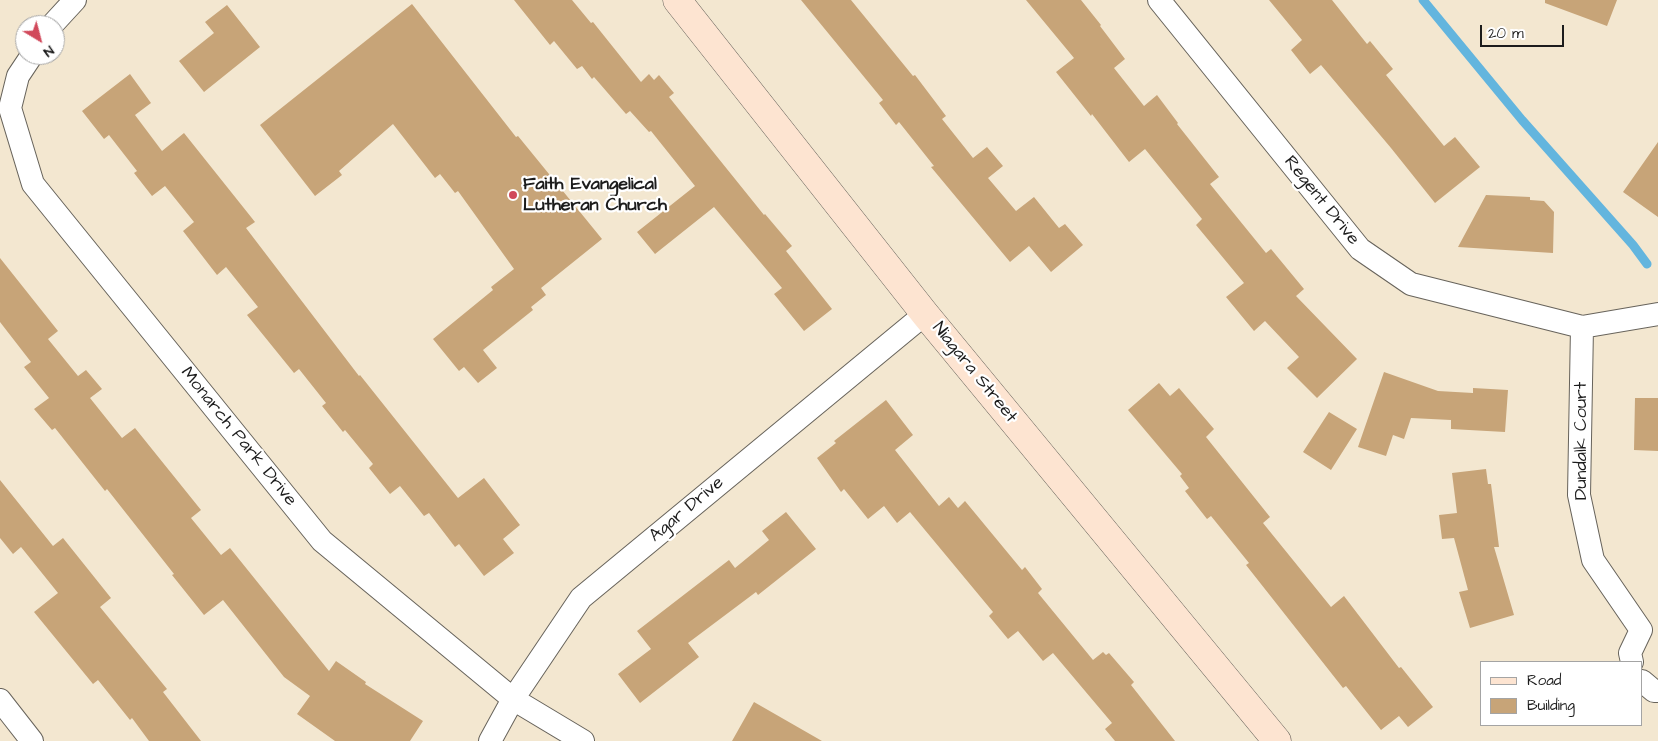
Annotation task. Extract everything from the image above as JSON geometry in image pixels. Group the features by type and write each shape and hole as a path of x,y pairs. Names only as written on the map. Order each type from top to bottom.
{"main road":[{"name":"Niagara Street","path":"677,0 925,314 1277,741"}],"street":[{"path":"61,15 75,0"},
{"name":"Regent Drive","path":"1159,0 1360,249 1411,284 1582,327 1658,314"},
{"name":"Monarch Park Drive","path":"25,65 18,76 10,108 34,184 322,541 513,699 583,741"},
{"name":"Agar Drive","path":"490,741 513,699 580,598 925,314"},
{"name":"Dundalk Court","path":"1582,327 1579,495 1593,560 1649,629 1630,654 1632,661"},
{"path":"1643,682 1654,691 1658,690"},
{"path":"0,700 32,741"}],"building":[{"path":"514,0 572,0 591,23 593,22 641,82 649,74 654,80 659,75 674,93 669,97 764,215 792,246 786,251 832,309 804,331 774,294 782,288 714,207 655,254 637,232 695,186 651,131 649,132 630,111 626,114 582,66 577,69 554,41 550,45"},
{"path":"801,0 851,0 913,76 915,75 946,116 942,119 973,158 987,147 1003,166 988,178 1016,211 1034,197 1059,228 1065,224 1083,245 1051,272 1029,246 1010,262 931,167 934,166 899,122 896,125 879,103 883,100"},
{"path":"1026,0 1081,0 1125,59 1114,68 1144,106 1157,95 1177,124 1219,177 1210,184 1266,253 1271,249 1304,289 1296,296 1357,359 1317,398 1287,368 1299,357 1265,321 1254,331 1226,297 1244,283 1196,225 1202,219 1145,149 1129,162 1092,114 1091,116 1056,72 1074,58"},
{"path":"1269,0 1332,0 1367,44 1370,41 1393,69 1386,75 1444,146 1455,137 1480,167 1435,203 1321,65 1310,74 1291,50 1302,40"},
{"path":"1545,0 1617,0 1607,26 1545,3"},
{"name":"Faith Evangelical Lutheran Church","path":"412,4 516,137 518,136 602,239 541,288 546,295 531,307 533,310 483,350 497,368 478,383 464,367 459,371 433,339 493,290 491,287 514,269 458,191 455,193 440,174 435,178 393,124 339,171 342,175 315,196 260,125"},
{"path":"227,5 260,47 204,92 179,61 214,33 205,22"},
{"path":"130,74 151,103 135,115 162,151 184,133 255,222 246,228 359,376 458,498 484,478 520,525 503,539 514,553 484,576 459,544 455,547 429,513 424,516 400,486 390,494 369,468 373,464 322,406 326,403 299,369 294,373 247,315 258,307 226,267 217,275 183,231 194,222 165,186 152,196 134,173 137,171 109,135 104,139 82,111"},
{"path":"1658,142 1658,217 1623,192"},
{"path":"1486,195 1530,197 1530,200 1544,201 1554,212 1553,253 1458,247"},
{"path":"0,258 58,331 48,339 78,376 86,370 102,389 90,398 122,438 135,428 201,510 191,518 221,555 230,548 329,671 336,661 366,682 365,684 423,721 410,741 335,741 297,714 310,696 284,677 223,600 204,615 107,489 105,491 55,428 52,430 34,409 49,398 24,367 31,362 0,322"},
{"path":"1384,372 1438,391 1473,393 1473,388 1508,390 1505,432 1451,429 1451,420 1411,418 1404,439 1393,435 1386,456 1358,447"},
{"path":"1159,383 1170,396 1179,388 1214,429 1206,437 1270,517 1263,523 1331,607 1344,596 1399,668 1401,667 1433,707 1408,727 1399,716 1381,730 1346,686 1343,688 1246,565 1249,563 1211,516 1207,519 1185,491 1189,488 1180,476 1182,474 1128,410"},
{"path":"1635,398 1658,398 1658,451 1634,450"},
{"path":"886,400 913,435 895,450 939,506 949,497 958,508 965,501 1022,570 1025,567 1042,589 1038,593 1093,660 1103,652 1106,655 1109,653 1134,682 1131,685 1175,741 1115,741 1105,729 1112,723 1053,653 1043,661 1018,631 1008,639 989,616 993,612 910,512 897,523 884,506 868,519 844,489 841,492 817,458 836,443 834,441"},
{"path":"1329,412 1357,429 1331,470 1303,452"},
{"path":"1486,469 1488,484 1491,484 1499,547 1494,547 1514,615 1470,628 1459,592 1468,590 1454,538 1442,539 1439,515 1457,513 1452,473"},
{"path":"0,480 53,546 63,538 111,598 100,607 167,689 163,692 201,741 149,741 132,718 130,720 98,680 93,684 34,612 58,593 21,547 13,554 0,538"},
{"path":"786,512 816,549 758,595 756,592 688,643 699,657 640,703 618,674 651,649 637,631 729,560 735,568 769,540 762,531"},
{"path":"754,702 822,741 732,741"}],"waterway":[{"path":"1423,0 1522,120 1633,245 1647,264"}],"place":[{"name":"Faith Evangelical Lutheran Church","path":"513,195"}]}
